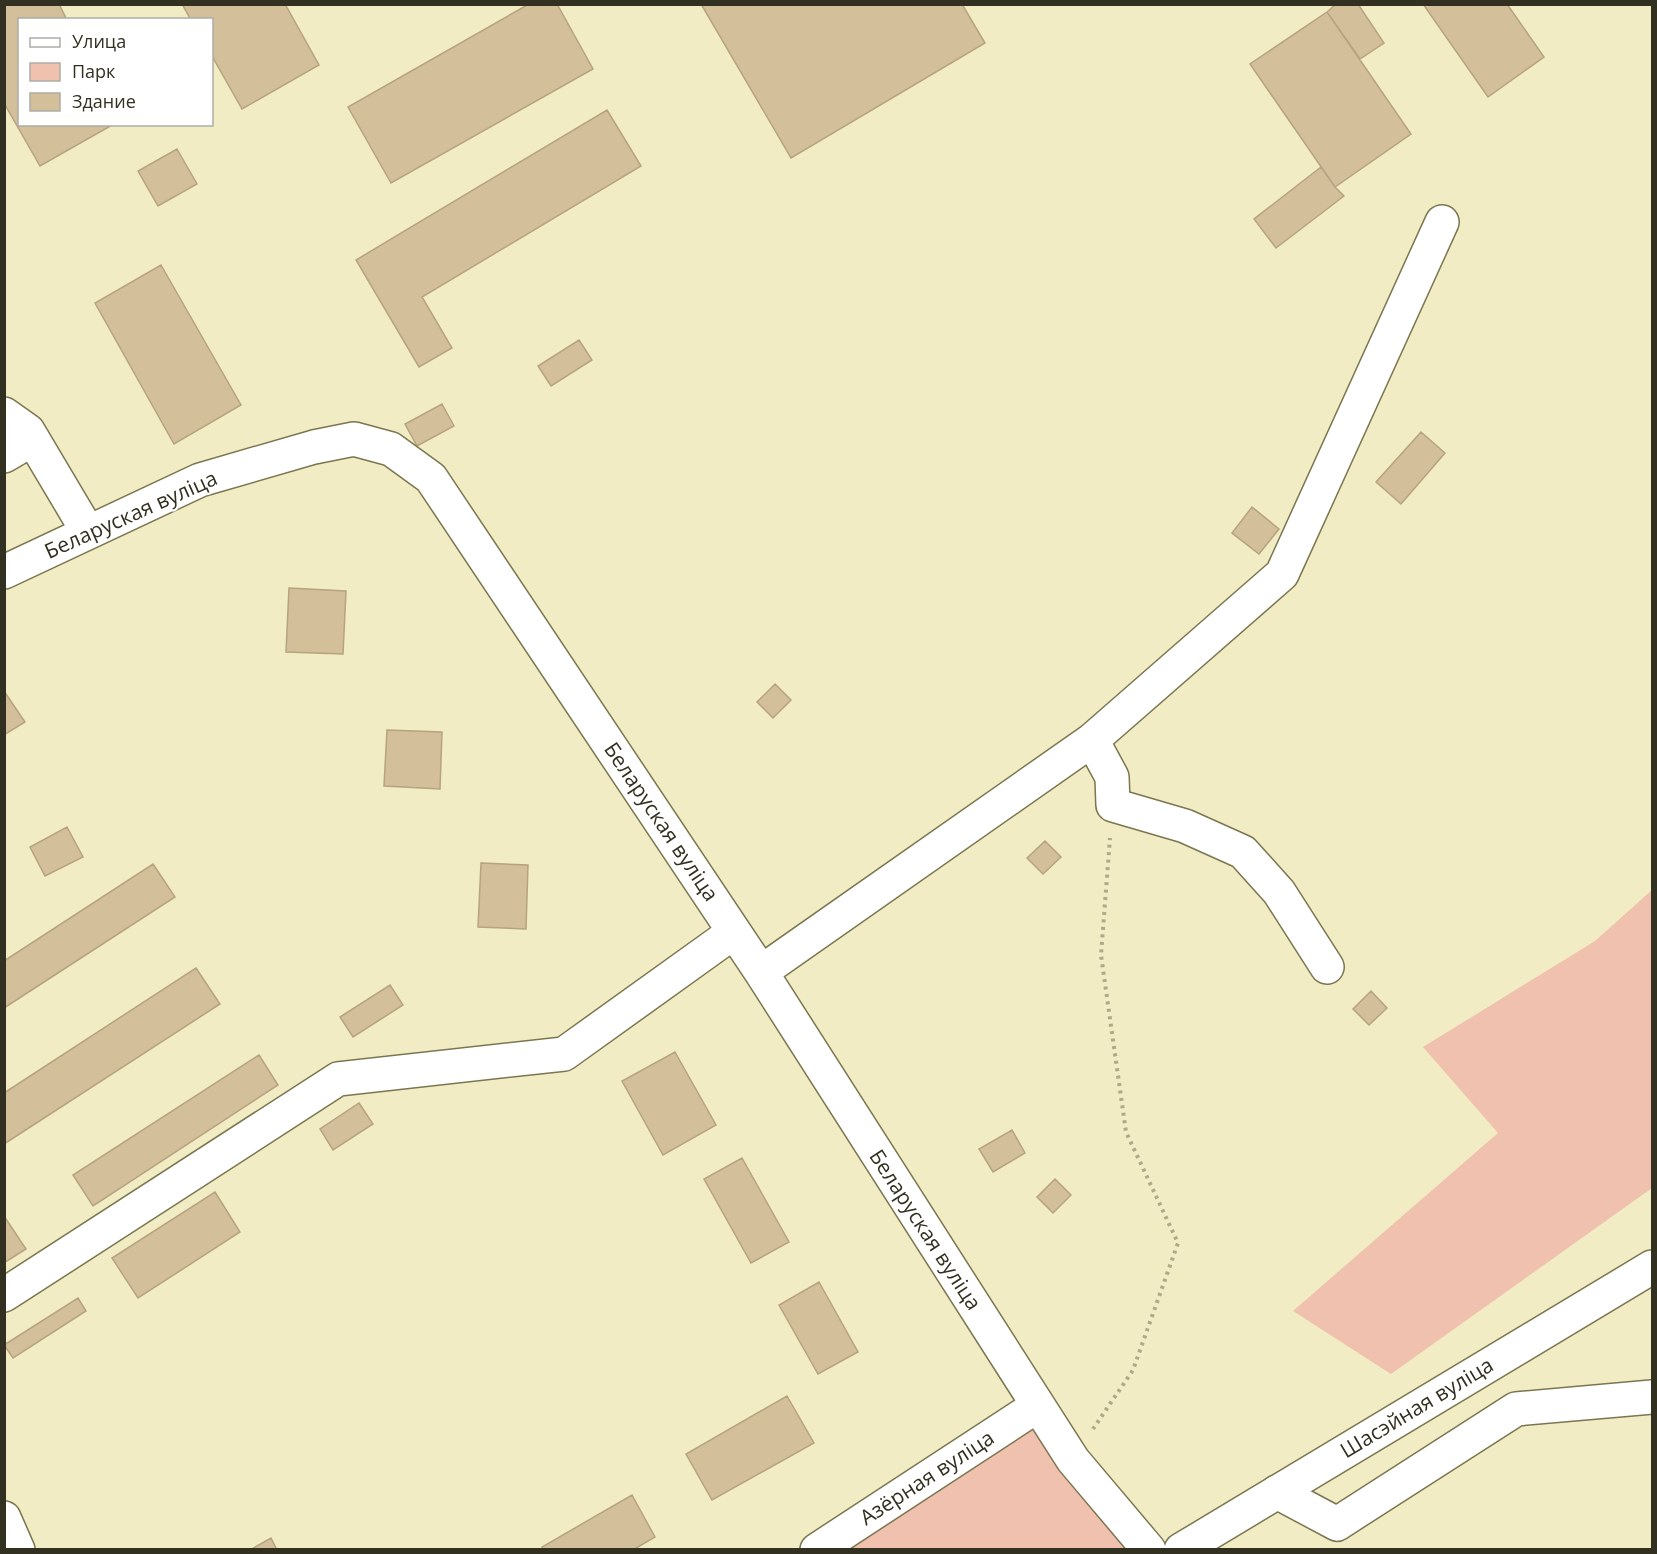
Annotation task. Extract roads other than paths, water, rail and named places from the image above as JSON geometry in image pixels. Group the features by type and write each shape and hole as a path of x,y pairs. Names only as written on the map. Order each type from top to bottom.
{"street":[{"path":"761,972 1092,740 1282,574 1442,222"},
{"path":"4,414 28,431 88,532"},
{"path":"4,456 33,439"},
{"name":"Беларуская вуліца","path":"4,572 200,480 314,447 354,439 392,449 431,478 761,972 1073,1460 1149,1550"},
{"path":"1092,740 1112,777 1113,805 1185,826 1243,852 1279,892 1327,967"},
{"path":"4,1295 338,1079 564,1053 734,932"},
{"name":"Шасэйная вуліца","path":"1181,1550 1653,1267"},
{"path":"1277,1492 1337,1524 1516,1409 1653,1397"},
{"name":"Азёрная вуліца","path":"817,1550 1037,1406"},
{"path":"4,1518 18,1550"}]}
